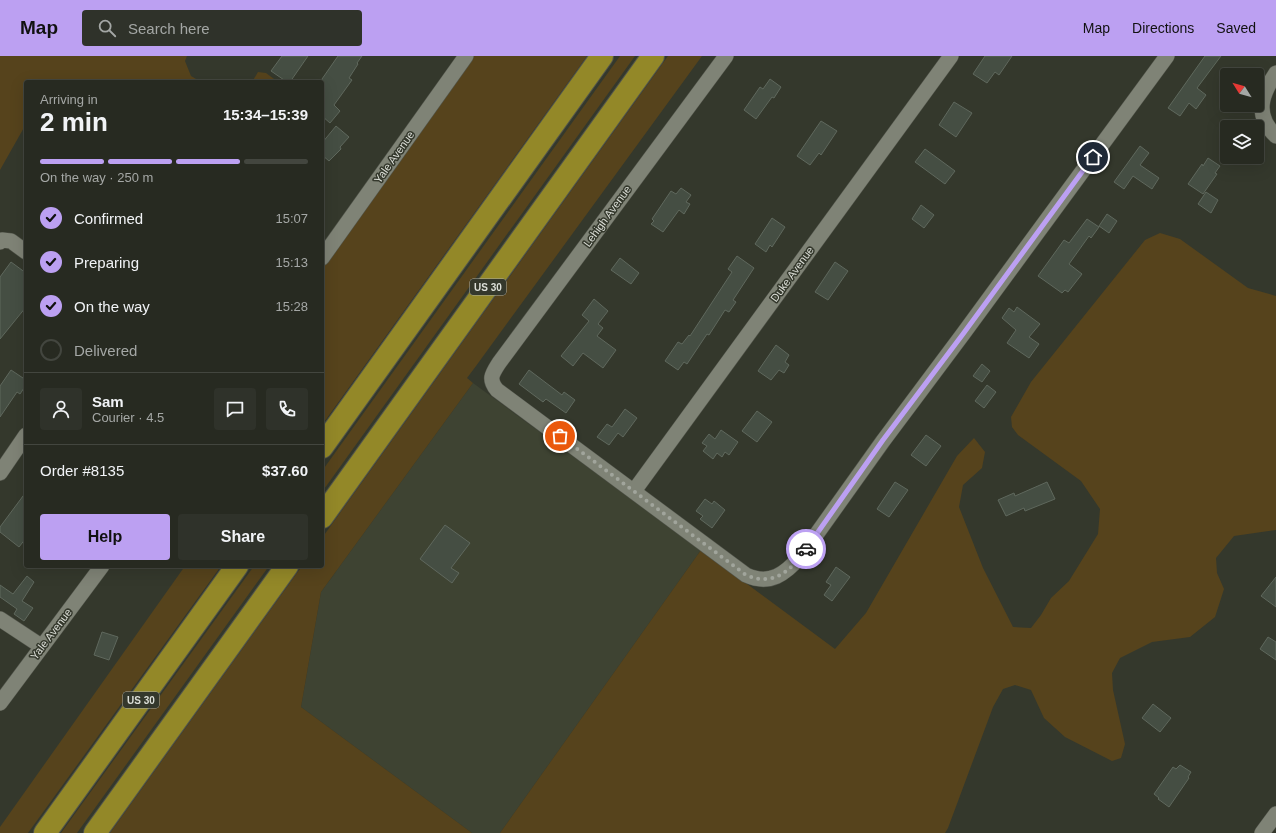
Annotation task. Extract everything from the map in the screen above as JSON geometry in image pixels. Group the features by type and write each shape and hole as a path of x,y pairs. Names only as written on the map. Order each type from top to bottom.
{"highway":[{"path":"324,444 602,56"},
{"name":"US 30","path":"324,514 653,56"},
{"name":"US 30","path":"44,833 236,568"},
{"path":"95,833 286,568"}],"street":[{"name":"Yale Avenue","path":"324,255 466,56"},
{"name":"Lehigh Avenue","path":"634,491 497,390 492,384 491,378 499,363 726,56"},
{"name":"Duke Avenue","path":"634,491 951,56"},
{"path":"634,491 746,575 762,580 774,578 784,572 801,556 883,440 963,334 1167,56"},
{"path":"1276,73 1262,98 1262,108 1267,125 1276,136"},
{"path":"0,242 2,240 11,241 24,251"},
{"path":"0,473 24,438"},
{"name":"Yale Avenue","path":"0,703 100,568"},
{"path":"0,619 41,646"},
{"path":"1262,833 1276,814"}],"shaded area":[{"path":"0,56 187,56 185,61 191,76 198,80 24,80 24,128 0,170"},
{"path":"474,56 587,56 324,422 324,266"},
{"path":"620,56 635,56 324,489 324,468"},
{"path":"668,56 702,56 467,378 473,383 321,592 301,707 472,833 110,833 301,568 324,568 324,535"},
{"path":"258,72 266,73 275,80 253,80"},
{"path":"1160,233 1180,239 1248,288 1276,296 1276,530 1234,536 1216,558 1217,573 1224,589 1215,617 1190,637 1152,642 1120,658 1112,673 1113,690 1125,744 1121,758 1112,761 1065,737 1044,718 1031,690 1015,685 1003,689 993,707 945,833 500,833 701,550 835,649 866,613 957,456 974,438 985,452 982,468 963,485 959,507 983,568 1013,627 1031,628 1051,598 1069,581 1098,534 1100,509 1081,481 1018,435 1012,427 1011,417 1031,382 1145,240"},
{"path":"473,383 701,550 500,833 472,833 301,707 321,592"},
{"path":"184,568 220,568 28,833 0,833 0,827"},
{"path":"253,568 268,568 77,833 61,833"}],"building":[{"path":"282,56 308,56 291,80 284,80 271,71"},
{"path":"338,56 362,56 349,78 352,80 334,105 340,111 330,123 324,118 324,80 322,79"},
{"path":"985,56 1012,56 999,75 995,72 987,83 973,74"},
{"path":"1205,56 1221,56 1197,88 1206,95 1196,109 1189,103 1180,116 1168,108"},
{"path":"770,79 781,87 774,98 772,97 756,119 744,110 760,87 763,89"},
{"path":"954,102 972,113 956,137 939,125"},
{"path":"821,121 837,131 821,155 819,153 810,165 797,156"},
{"path":"336,126 349,137 340,147 341,149 329,161 324,157 324,141"},
{"path":"1140,146 1149,153 1140,165 1159,178 1152,189 1133,176 1124,189 1114,182"},
{"path":"925,149 955,171 945,184 915,162"},
{"path":"1208,158 1220,166 1215,173 1217,174 1203,194 1188,184"},
{"path":"681,188 691,195 686,202 690,204 684,214 679,210 663,232 651,224 654,221 652,219 671,191 676,194"},
{"path":"1206,192 1218,200 1211,213 1198,204"},
{"path":"921,205 934,215 924,228 912,219"},
{"path":"1107,214 1117,221 1109,233 1099,226"},
{"path":"772,218 785,227 772,247 770,245 766,252 755,244"},
{"path":"1087,219 1099,227 1091,238 1089,236 1069,264 1082,274 1068,292 1065,290 1062,293 1038,276 1064,240 1069,243"},
{"path":"737,256 754,268 733,300 736,302 729,312 725,310 709,335 707,334 687,364 684,362 678,370 665,361 678,342 682,344 689,335 690,336 732,272 728,269"},
{"path":"620,258 639,273 631,284 611,270"},
{"path":"11,262 24,272 24,309 0,339 0,277"},
{"path":"835,262 848,271 828,300 815,292"},
{"path":"594,299 608,311 598,324 603,328 597,336 616,350 603,368 583,353 573,366 561,356 589,321 582,315"},
{"path":"1017,307 1040,324 1029,337 1039,344 1029,358 1007,343 1016,330 1002,318 1009,308 1014,312"},
{"path":"776,345 789,355 785,362 789,365 784,373 779,370 771,380 758,371"},
{"path":"982,364 990,371 982,382 973,376"},
{"path":"11,370 24,379 24,388 20,394 17,392 0,417 0,386"},
{"path":"529,370 562,395 564,392 575,400 566,413 546,399 543,402 519,384"},
{"path":"987,385 996,392 984,408 975,401"},
{"path":"625,409 637,418 623,437 618,433 609,445 597,437 607,424 612,427"},
{"path":"757,411 772,422 757,442 742,431"},
{"path":"721,430 738,442 729,455 725,452 722,457 717,453 713,459 703,451 707,446 702,443 709,434 715,439"},
{"path":"926,435 941,446 926,466 911,455"},
{"path":"895,482 908,490 889,517 877,509"},
{"path":"1047,482 1055,499 1025,511 1024,508 1006,516 998,500 1014,493 1015,496"},
{"path":"24,495 24,541 19,547 0,532 0,527"},
{"path":"705,499 712,504 714,501 725,510 712,528 700,519 703,516 696,511"},
{"path":"445,525 470,543 451,568 459,573 452,583 420,559"},
{"path":"836,567 850,577 832,601 824,595 831,585 826,582"},
{"path":"27,576 34,582 22,601 33,608 24,621 14,614 17,609 0,597 0,585 13,594"},
{"path":"1276,577 1276,607 1261,596"},
{"path":"102,632 118,637 109,660 94,655"},
{"path":"1268,637 1276,642 1276,660 1260,649"},
{"path":"1153,704 1171,718 1160,732 1142,718"},
{"path":"1180,765 1191,772 1188,777 1189,778 1169,807 1154,794 1173,767 1176,769"}],"way so far":[{"path":"560,436 746,575 762,580 774,578 793,565 806,549"}],"route":[{"path":"806,549 883,440 1093,157"}]}
